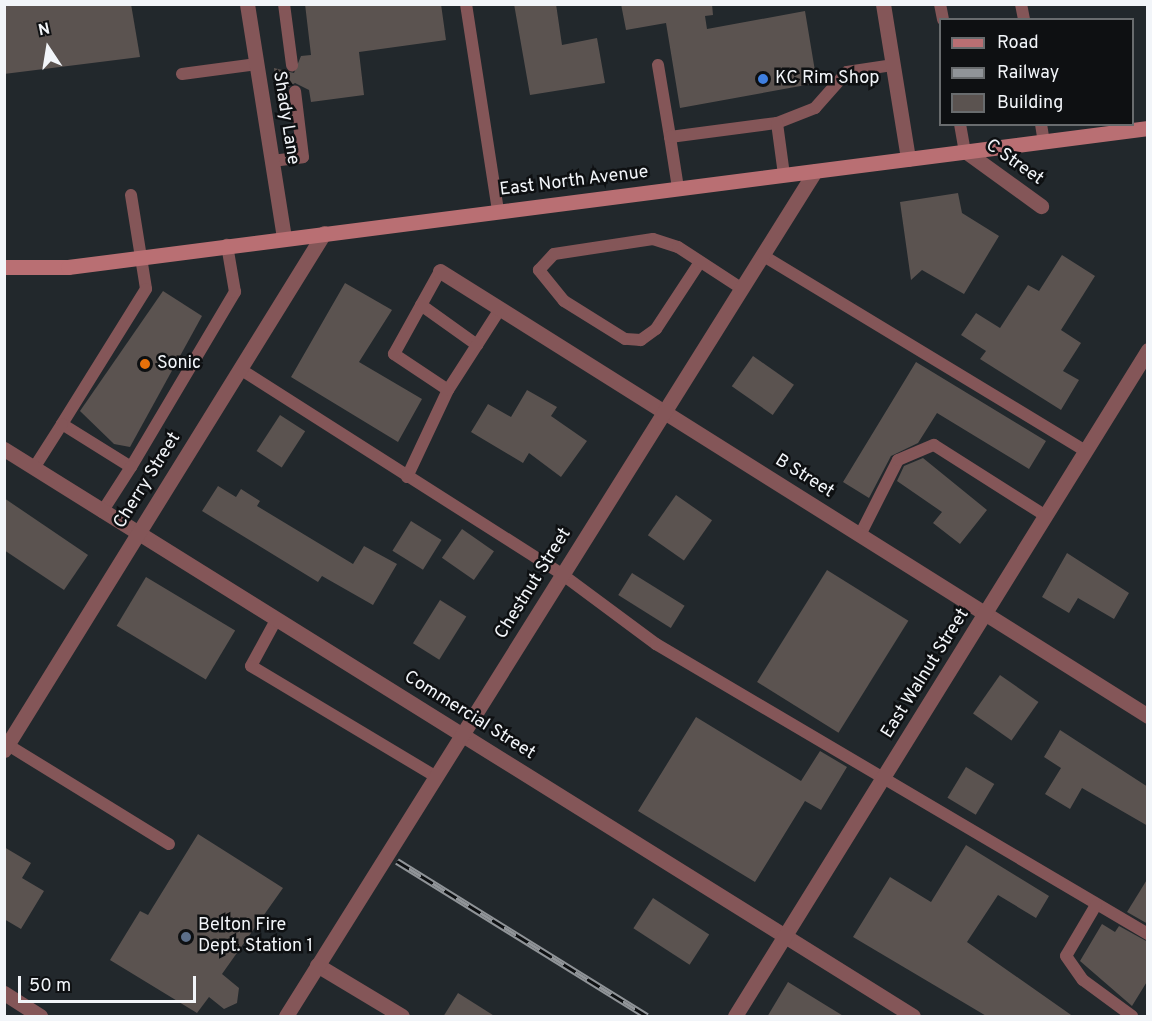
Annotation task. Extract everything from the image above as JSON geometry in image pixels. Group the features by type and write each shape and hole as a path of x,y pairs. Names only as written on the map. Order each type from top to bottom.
{"main road":[{"name":"East North Avenue","path":"4,267 68,267 284,237 1148,128"}],"street":[{"name":"Shady Lane","path":"247,4 284,237"},
{"path":"882,5 908,159"},
{"name":"C Street","path":"965,152 1041,206"},
{"name":"Chestnut Street","path":"286,1017 435,776 464,736 663,411 815,171"},
{"name":"Cherry Street","path":"6,747 324,233"},
{"name":"B Street","path":"440,271 1148,716"},
{"name":"East Walnut Street","path":"735,1017 1148,350"},
{"name":"Commercial Street","path":"4,449 138,535 786,934 914,1017"},
{"path":"317,965 402,1017"},
{"path":"4,993 40,1017"}],"lane":[{"path":"284,4 292,65"},
{"path":"466,4 498,211"},
{"path":"182,74 257,64"},
{"path":"658,65 678,188"},
{"path":"670,137 777,123 815,108 847,72 893,65"},
{"path":"272,161 303,157 295,91"},
{"path":"777,123 784,175"},
{"path":"960,126 965,152"},
{"path":"1041,126 1044,142"},
{"path":"34,468 146,290 144,257 131,195"},
{"path":"700,262 656,329 641,340 625,339 564,302 539,270 554,254 652,238 700,262 741,288"},
{"path":"102,512 235,292 227,245"},
{"path":"762,255 1086,451"},
{"path":"440,271 394,354 448,390"},
{"path":"421,305 477,345"},
{"path":"407,477 448,390 500,309"},
{"path":"240,369 563,575 665,650 885,776 1096,905 1148,934"},
{"path":"62,424 131,466"},
{"path":"860,536 898,460 933,445 1047,516"},
{"path":"276,620 251,666 435,776"},
{"path":"6,747 169,844"},
{"path":"1096,905 1065,956 1083,980 1132,1017"}],"building":[{"path":"4,4 131,4 140,57 4,74"},
{"path":"305,4 441,4 446,40 359,52 364,95 311,102 309,90 295,83 277,94 274,68 294,73 301,56 311,55"},
{"path":"514,4 556,4 562,45 597,38 605,83 530,95"},
{"path":"621,4 712,4 713,15 705,16 707,29 805,11 817,83 680,108 666,23 626,30"},
{"path":"958,193 962,213 999,236 964,294 922,270 911,280 900,202"},
{"path":"1062,255 1095,276 1061,330 1081,343 1063,371 1079,380 1061,410 980,359 986,351 961,335 976,313 1000,328 1028,285 1039,291"},
{"path":"345,283 392,310 359,362 422,399 398,442 291,377"},
{"name":"Sonic","path":"163,291 202,316 130,447 114,444 80,411"},
{"path":"753,356 794,385 773,415 732,386"},
{"path":"916,362 1046,441 1029,469 937,413 918,443 891,456 869,498 843,482"},
{"path":"527,390 557,407 551,416 587,441 561,477 529,453 523,463 471,432 488,404 511,417"},
{"path":"280,415 305,431 282,467 257,451"},
{"path":"923,458 987,510 960,544 933,523 942,512 897,481 904,466"},
{"path":"218,486 236,497 241,489 260,501 257,506 353,564 364,546 397,564 373,605 322,576 318,582 202,511"},
{"path":"676,495 712,520 684,560 648,535"},
{"path":"4,498 88,555 64,590 4,550"},
{"path":"411,521 442,540 423,570 392,551"},
{"path":"462,529 494,551 474,580 442,558"},
{"path":"1067,553 1129,593 1114,619 1078,598 1069,613 1042,597"},
{"path":"827,570 908,621 838,733 757,682"},
{"path":"632,573 685,606 671,628 618,595"},
{"path":"146,577 235,631 206,679 117,626"},
{"path":"440,600 466,616 439,660 413,643"},
{"path":"1000,675 1039,702 1012,740 973,714"},
{"path":"696,717 801,781 820,751 847,767 821,810 805,801 755,882 638,811"},
{"path":"1060,730 1148,787 1148,826 1082,788 1070,809 1045,794 1061,768 1044,757"},
{"path":"966,767 994,784 976,815 947,798"},
{"name":"Belton Fire Dept. Station 1","path":"198,834 283,888 222,974 239,988 237,1003 224,1009 209,997 197,1013 110,960 140,911 148,915"},
{"path":"966,845 1049,896 1036,918 998,895 967,942 1074,1017 988,1017 853,937 890,877 931,902"},
{"path":"4,847 31,863 22,878 44,891 21,929 4,919"},
{"path":"1148,878 1148,924 1127,912"},
{"path":"653,898 709,934 690,965 633,928"},
{"path":"1102,924 1115,932 1119,926 1148,942 1148,980 1132,1006 1080,961"},
{"path":"788,982 845,1017 767,1017"},
{"path":"458,993 496,1017 443,1017"}],"railway":[{"path":"397,861 647,1016"}],"place":[{"name":"KC Rim Shop","path":"763,79"},
{"name":"Sonic","path":"145,364"},
{"name":"Belton Fire Dept. Station 1","path":"186,937"}]}
